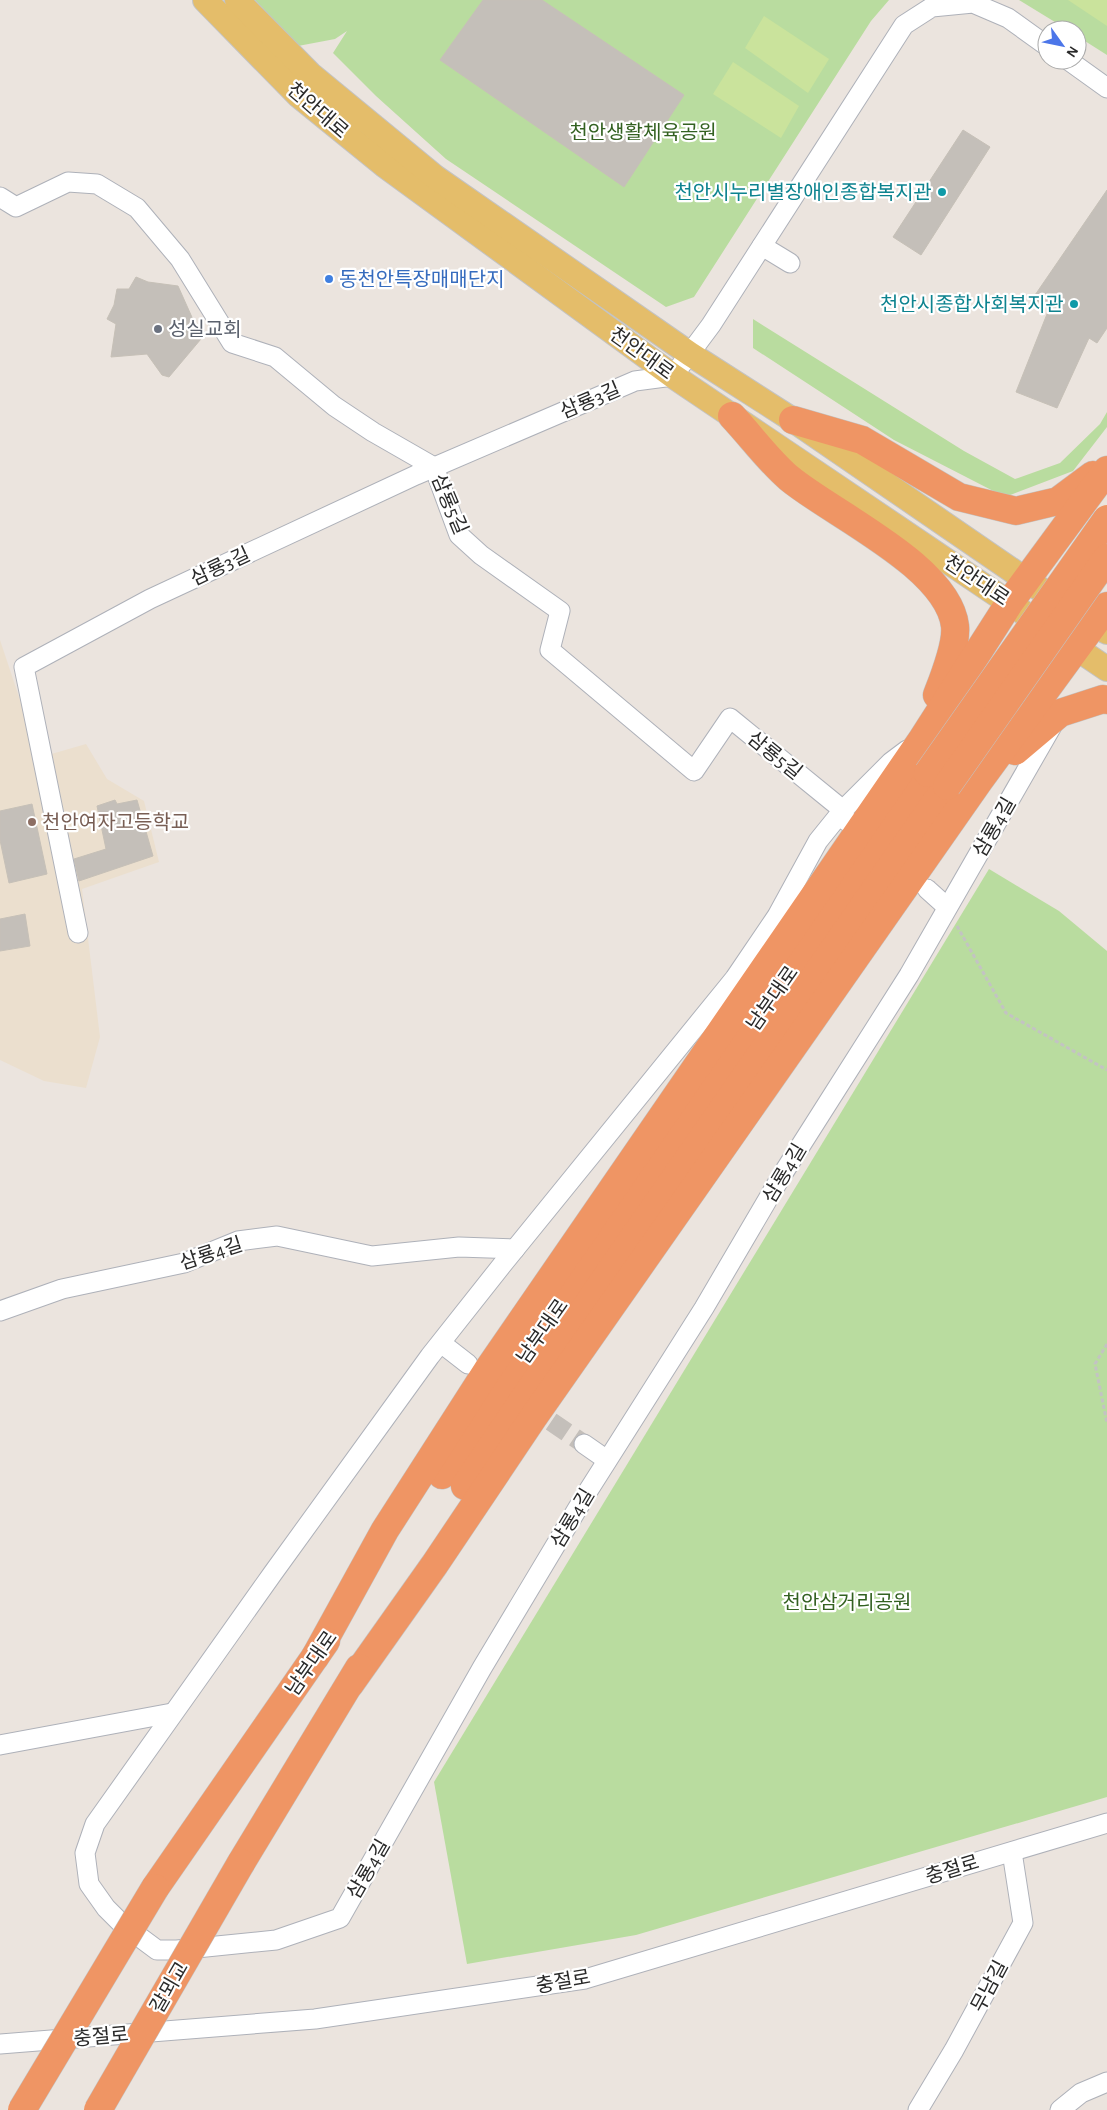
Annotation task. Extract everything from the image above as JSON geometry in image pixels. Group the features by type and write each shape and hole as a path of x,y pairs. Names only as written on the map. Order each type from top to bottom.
{"highway":[{"path":"732,416 788,478 914,565 946,599 955,626 950,661 921,741"},
{"path":"793,420 862,440 959,496 1016,511 1058,501 1107,467"},
{"path":"937,780 1107,518 1101,504 1107,467"},
{"path":"315,1657 385,1530 487,1371 921,741 1010,602 1107,467"},
{"path":"937,780 1107,558"},
{"path":"350,1684 435,1564 533,1418 980,781 1077,650 1103,621"},
{"path":"980,781 1060,713 1103,698 1107,700"},
{"name":"남부대로","path":"22,2110 155,1888 315,1657 937,780"},
{"name":"남부대로","path":"241,1863 350,1684 420,1556 494,1441 937,780"},
{"name":"갈뫼교","path":"98,2110 241,1863"}],"main road":[{"name":"천안대로","path":"205,0 299,96 384,165 673,376 1107,669"},
{"name":"천안대로","path":"237,0 310,74 435,177 690,354 793,420 1026,580 1103,621"}],"street":[{"path":"673,376 711,325 904,25 932,6 973,3 1008,18 1037,39"},
{"path":"1082,70 1107,88"},
{"name":"삼룡5길","path":"0,197 16,207 68,182 97,184 137,208 180,259 232,343 275,357 334,406 373,432 434,467 459,536 481,555 560,611 550,650 694,772 730,718 844,816"},
{"path":"762,246 790,262"},
{"name":"삼룡3길","path":"78,933 24,666 150,599 434,467 635,381 673,376"},
{"name":"삼룡4길","path":"921,741 891,762 844,816 818,841 776,916 735,978 441,1343 172,1713 95,1824 85,1853 89,1884 106,1908 122,1924 156,1950 177,1950 276,1940 340,1918 482,1668 607,1460 704,1308 782,1175 909,975 1060,713"},
{"path":"927,889 948,908"},
{"name":"삼룡4길","path":"0,1311 62,1289 184,1263 238,1241 277,1236 372,1256 459,1247 515,1250"},
{"path":"441,1343 468,1364"},
{"path":"584,1444 607,1460"},
{"path":"0,1745 172,1713"},
{"name":"충절로","path":"0,2044 315,2019 585,1979 1107,1823"},
{"name":"무남길","path":"918,2110 954,2050 1022,1923 1012,1852"},
{"path":"1060,2110 1081,2093 1107,2082"}],"path":[{"path":"948,908 1006,1013 1107,1070"},
{"path":"1107,1344 1095,1364 1107,1423"}],"shaded area":[{"name":"천안여자고등학교","path":"0,640 22,706 48,755 86,744 107,779 144,801 159,862 82,889 100,1037 86,1088 44,1081 0,1060"}],"green space":[{"name":"천안생활체육공원","path":"255,0 889,0 871,21 694,297 666,307 446,159 376,96 333,53 347,31 335,39 298,46"},
{"path":"1019,0 1107,0 1107,55 1087,42 1087,20 1052,20"},
{"path":"1068,0 1107,0 1107,26"},
{"path":"764,16 829,59 808,93 745,48"},
{"path":"733,62 799,106 781,138 713,94"},
{"path":"753,319 964,451 1015,479 1060,463 1100,424 1107,412 1107,427 1073,471 1005,497 894,440 753,348"},
{"name":"천안삼거리공원","path":"989,869 1059,911 1107,951 1107,1797 636,1935 467,1964 434,1782"}],"building":[{"path":"483,0 542,0 684,95 624,187 440,60"},
{"name":"천안시누리별장애인종합복지관","path":"963,130 990,147 921,255 893,237"},
{"name":"천안시종합사회복지관","path":"1107,190 1107,328 1097,343 1089,338 1057,408 1016,392 1049,309 1033,298"},
{"name":"성실교회","path":"136,277 148,282 178,286 195,324 206,333 169,377 162,375 147,354 111,357 116,324 107,319 114,305 117,289 129,289"},
{"path":"115,800 117,804 137,800 153,856 79,881 74,859 106,849 97,806"},
{"path":"32,804 47,874 9,883 0,840 0,811"},
{"path":"25,914 30,946 0,951 0,919"}],"tunnel":[{"path":"528,1406 584,1444"}],"place":[{"name":"천안시누리별장애인종합복지관","path":"942,192"},
{"name":"동천안특장매매단지","path":"329,279"},
{"name":"천안시종합사회복지관","path":"1074,304"},
{"name":"성실교회","path":"158,329"},
{"name":"천안여자고등학교","path":"32,822"}]}
